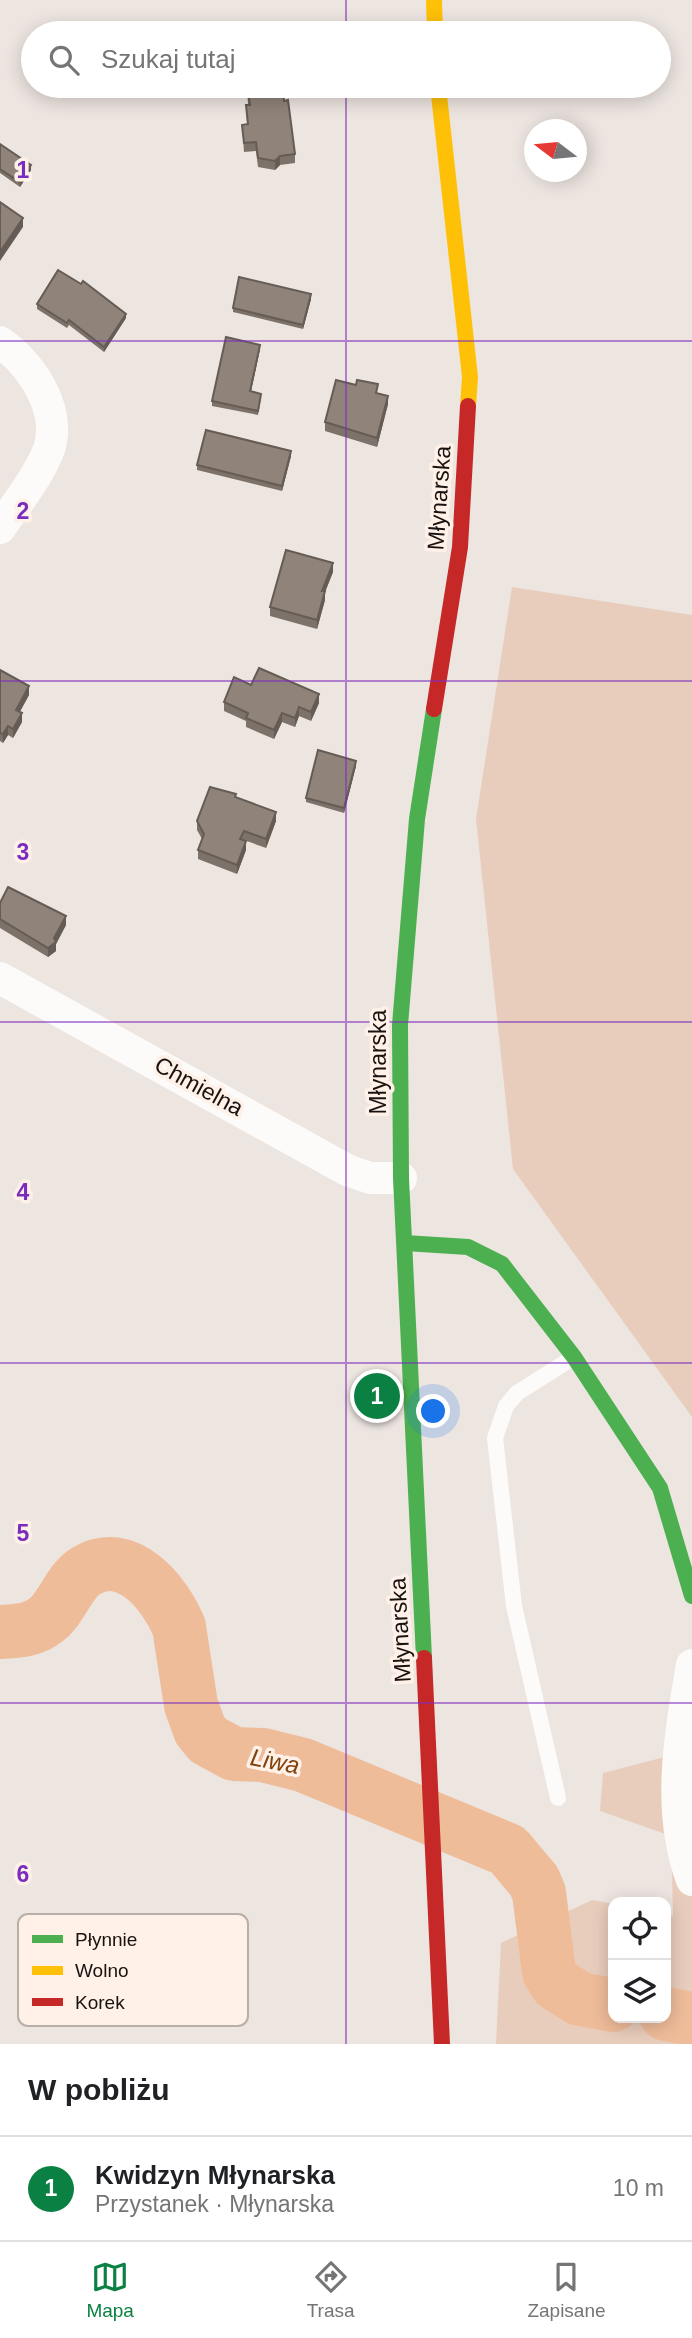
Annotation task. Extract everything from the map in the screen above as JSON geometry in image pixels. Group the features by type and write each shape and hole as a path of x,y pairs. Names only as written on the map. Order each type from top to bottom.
{"street":[{"path":"434,0 435,21"},
{"name":"Młynarska","path":"439,98 470,377 460,547 417,818 400,1025 401,1178 442,2044"},
{"path":"0,342 19,355 42,390 51,423 49,449 0,528"},
{"name":"Chmielna","path":"0,978 347,1170 370,1178 401,1178"},
{"path":"405,1243 468,1247 502,1264 574,1357 660,1488 692,1597"},
{"path":"692,1665 676,1793 685,1861 692,1880"}],"lane":[{"path":"558,1798 514,1606 495,1438 506,1406 517,1393 574,1357"}],"shaded area":[{"path":"512,587 692,615 692,1417 513,1169 476,819"},
{"path":"692,1750 692,2044 496,2044 501,1943 592,1900 608,1903 608,2023 671,2023 671,1836 600,1811 603,1773"}],"building":[{"path":"249,98 288,100 295,154 280,156 275,161 258,158 256,142 244,143 242,125 248,124 246,105 250,105"},
{"path":"0,144 31,165 20,182 0,169"},
{"path":"0,202 23,218 0,252"},
{"path":"58,270 81,284 83,281 126,314 104,347 69,320 67,323 37,304"},
{"path":"239,277 311,294 303,325 233,308"},
{"path":"226,337 260,345 250,391 261,394 258,411 212,401"},
{"path":"336,380 356,385 357,380 378,384 376,393 388,396 377,438 325,422"},
{"path":"206,430 291,451 282,486 197,465"},
{"path":"286,550 333,563 322,591 325,591 317,620 270,607"},
{"path":"259,668 319,694 311,712 299,707 295,718 282,713 274,730 246,718 248,713 224,702 234,677 251,685"},
{"path":"0,670 29,686 16,710 22,713 13,729 8,726 3,734 0,733"},
{"path":"318,750 356,761 344,808 306,798"},
{"path":"210,787 236,794 235,797 276,812 266,839 244,831 240,839 246,841 237,865 198,850 204,834 197,821"},
{"path":"8,887 66,916 54,938 56,942 48,948 0,919 0,903"}],"waterway":[{"name":"Liwa","path":"0,1632 18,1631 41,1624 52,1615 75,1581 86,1571 101,1565 116,1564 130,1569 154,1588 179,1627 191,1705 200,1730 208,1740 234,1754 263,1755 303,1765 508,1850 534,1881 539,1893 549,1972 556,1984 580,1999 608,2004"},
{"name":"Liwa","path":"671,2015 692,2019"}],"traffic: fast":[{"path":"424,1658 401,1178 400,1025 417,819 434,709"},
{"path":"405,1243 468,1247 502,1264 574,1357 660,1488 692,1596"}],"traffic: slow":[{"path":"434,0 435,21"},
{"path":"439,98 470,377 468,406"}],"traffic: jam":[{"path":"434,709 460,547 468,406"},
{"path":"424,1658 442,2044"}],"place":[{"name":"Kwidzyn Młynarska","path":"377,1396"}]}
